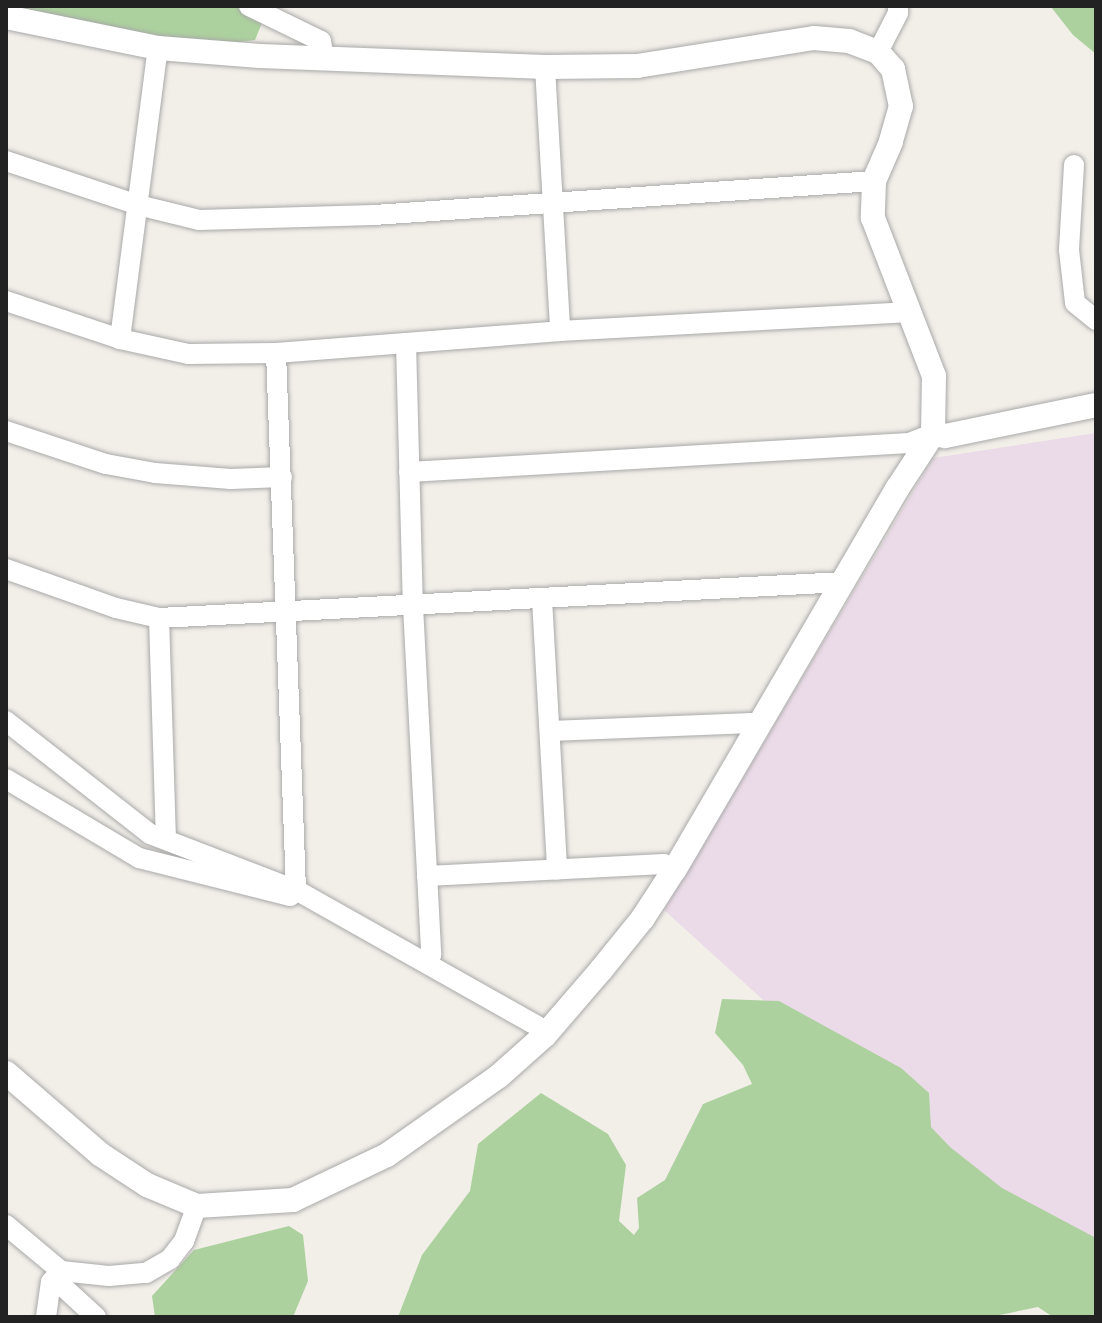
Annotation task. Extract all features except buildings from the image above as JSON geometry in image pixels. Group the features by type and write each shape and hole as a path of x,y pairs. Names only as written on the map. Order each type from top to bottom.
{"street":[{"path":"249,6 321,41 324,59"},
{"path":"878,52 898,6"},
{"path":"6,17 158,48 324,59 545,67 637,66 814,38 849,41 878,52 893,69 901,106 891,142 874,181 873,218 934,376 933,434 897,489 674,870 643,918 545,1035 499,1076 387,1155 293,1200 197,1206 147,1185 100,1154 6,1073"},
{"path":"120,339 158,48"},
{"path":"545,67 560,331"},
{"path":"6,161 138,205 199,220 555,204 874,181"},
{"path":"1074,165 1069,250 1075,303 1096,320"},
{"path":"6,301 120,339 188,354 276,353 560,331 909,312"},
{"path":"406,343 413,606 431,955 428,964"},
{"path":"8,784 139,858 290,896 296,890 276,353"},
{"path":"409,472 909,443 933,434 945,436 1096,405"},
{"path":"6,431 106,464 155,473 231,479 282,477"},
{"path":"6,569 116,608 159,618 844,582"},
{"path":"542,599 557,870"},
{"path":"159,618 166,840"},
{"path":"6,721 150,834 296,890 537,1026 545,1035"},
{"path":"550,731 759,726"},
{"path":"427,876 664,864 674,870"},
{"path":"6,1225 61,1271 109,1276 146,1273 170,1259 184,1241 197,1206"},
{"path":"46,1317 51,1282 61,1271"},
{"path":"61,1271 60,1284 96,1317"}],"shaded area":[{"path":"1096,433 1096,1253 968,1165 782,1017 664,910 933,458"}],"green space":[{"path":"6,6 241,6 264,18 255,40 202,47"},
{"path":"1096,6 1096,54 1073,35 1051,7"},
{"path":"722,999 779,1001 901,1068 929,1093 931,1127 950,1147 1002,1188 1096,1238 1096,1317 1053,1317 1038,1307 990,1317 398,1317 422,1255 470,1191 478,1144 541,1093 608,1134 626,1165 619,1221 634,1235 639,1228 637,1198 665,1180 703,1104 752,1084 743,1065 715,1033"},
{"path":"289,1226 303,1235 308,1281 293,1317 155,1317 152,1296 194,1250"}]}
